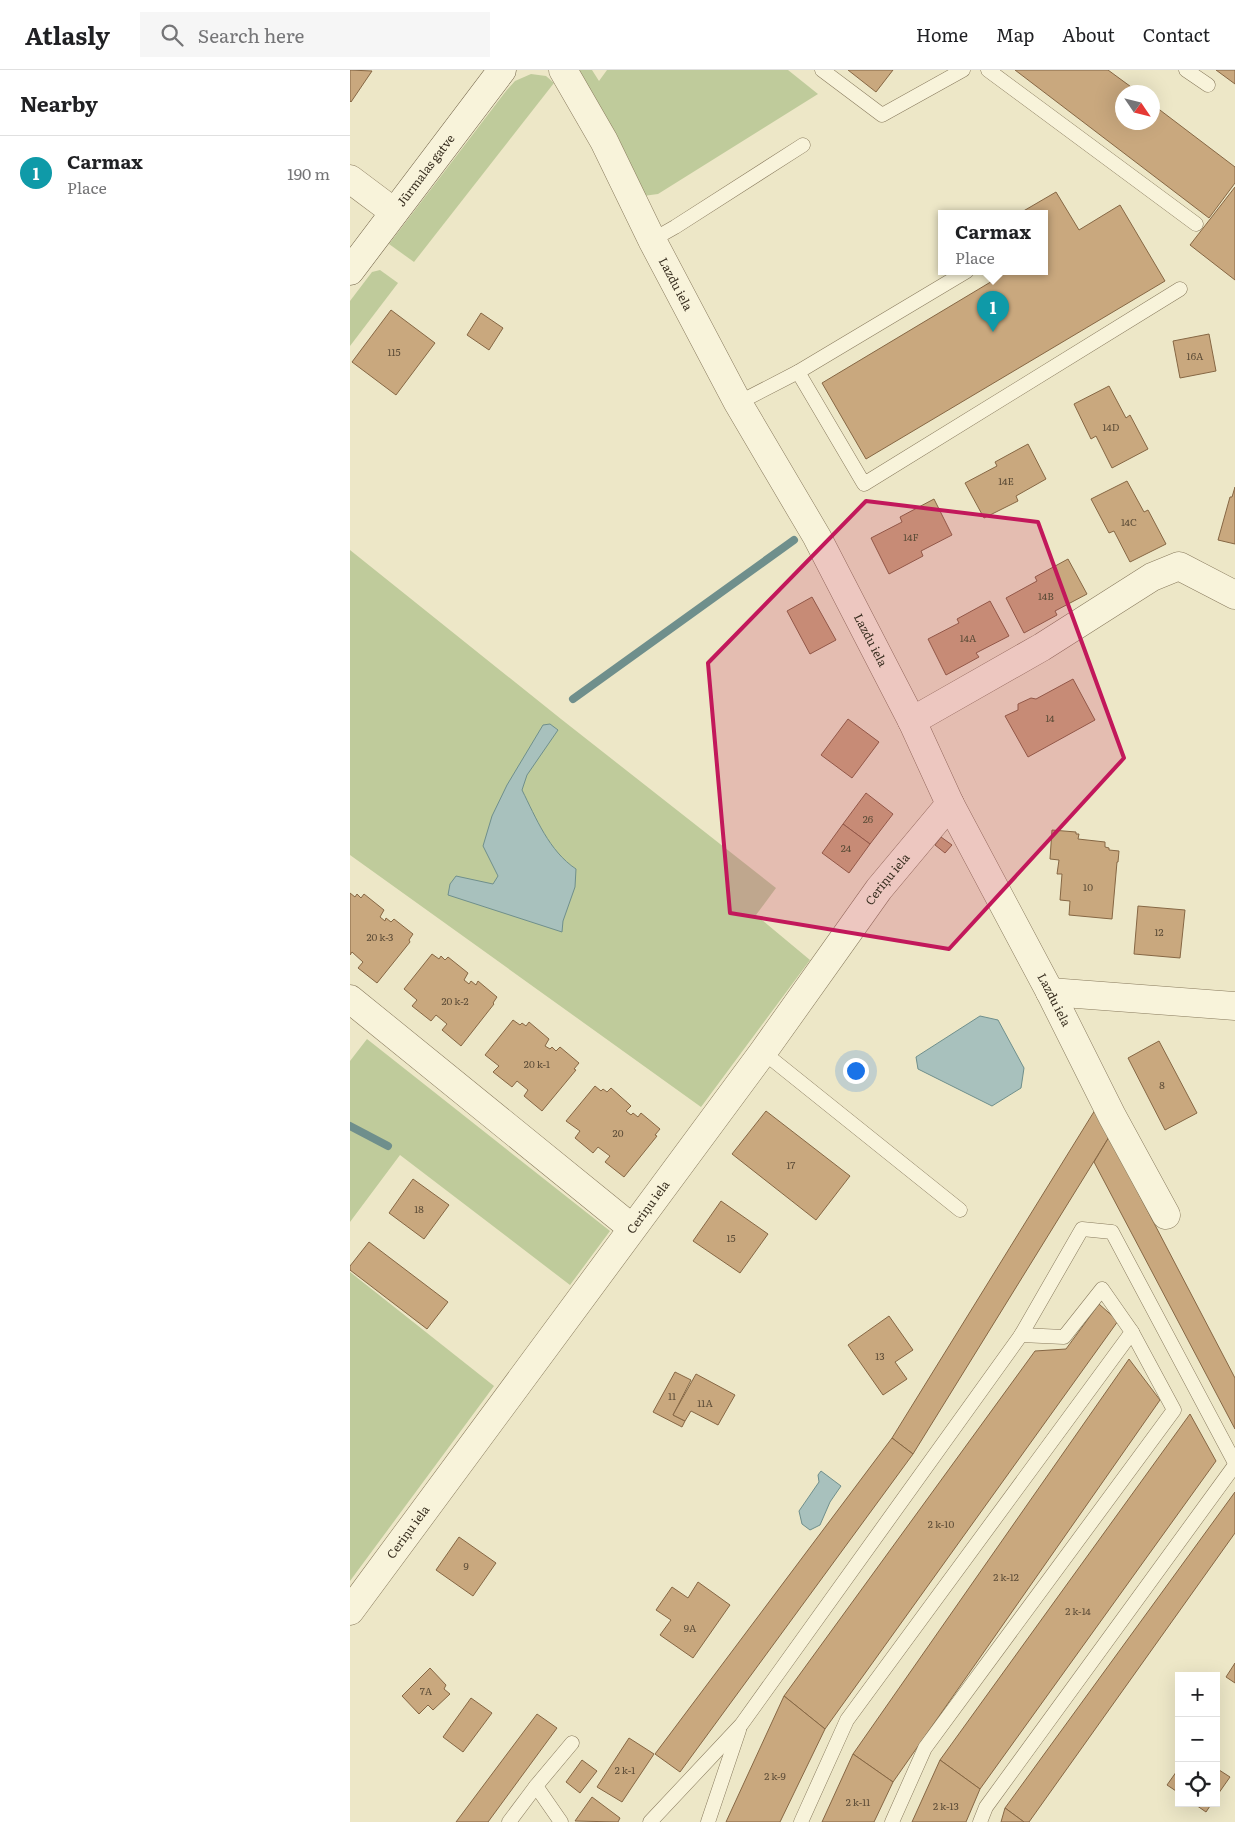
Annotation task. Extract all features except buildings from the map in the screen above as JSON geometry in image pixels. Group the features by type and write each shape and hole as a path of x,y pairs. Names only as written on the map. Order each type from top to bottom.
{"street":[{"name":"Jūrmalas gatve","path":"350,271 502,70"},
{"name":"Lazdu iela","path":"562,70 604,141 652,240 738,403 817,537 912,722 950,804 1050,992 1112,1116 1166,1214"},
{"path":"350,179 394,212"},
{"path":"912,722 1042,647 1152,576 1179,566 1235,595"},
{"name":"Ceriņu iela","path":"350,1611 763,1052 878,889 950,804"},
{"path":"1050,992 1235,1006"},
{"path":"350,998 632,1228"}],"lane":[{"path":"822,70 882,115 963,70"},
{"path":"988,70 1196,224"},
{"path":"1186,70 1208,85"},
{"path":"652,240 803,145"},
{"path":"738,403 798,372 960,275"},
{"path":"798,372 864,484 1180,288"},
{"path":"763,1052 960,1210"},
{"path":"650,1822 741,1725 1021,1335 1082,1229 1112,1232 1235,1464 986,1807 980,1822"},
{"path":"892,1822 925,1748 1174,1410 1132,1332 1102,1289 1064,1337 1021,1335"},
{"path":"801,1822 847,1720 1132,1332"},
{"path":"708,1822 741,1725"},
{"path":"509,1822 572,1742"},
{"path":"536,1786 561,1822"}],"highlighted area":[{"path":"866,501 1038,522 1124,758 949,949 730,913 708,663"}],"green space":[{"path":"575,70 592,70 599,81 607,70 788,70 818,94 658,194 643,196"},
{"path":"531,74 546,76 554,83 414,262 389,244 506,91 515,81"},
{"path":"380,270 398,283 350,346 350,301 372,272"},
{"path":"350,550 776,888 756,915 810,960 701,1107 350,855"},
{"path":"367,1039 610,1231 570,1285 400,1155 350,1222 350,1061"},
{"path":"350,1272 494,1386 350,1581"}],"water":[{"path":"550,724 558,730 527,775 522,790 544,833 558,853 576,869 575,887 563,921 562,932 448,895 450,884 456,876 493,884 498,876 483,846 492,816 507,785 543,725"},
{"path":"980,1016 998,1020 1024,1068 1021,1088 992,1106 918,1069 916,1057"},
{"path":"821,1471 841,1486 830,1502 820,1525 810,1530 802,1524 799,1511 819,1482 818,1475"}],"waterway":[{"path":"573,699 794,540"},
{"path":"350,1126 388,1146"}],"place":[{"name":"Carmax","path":"993,332"}]}
